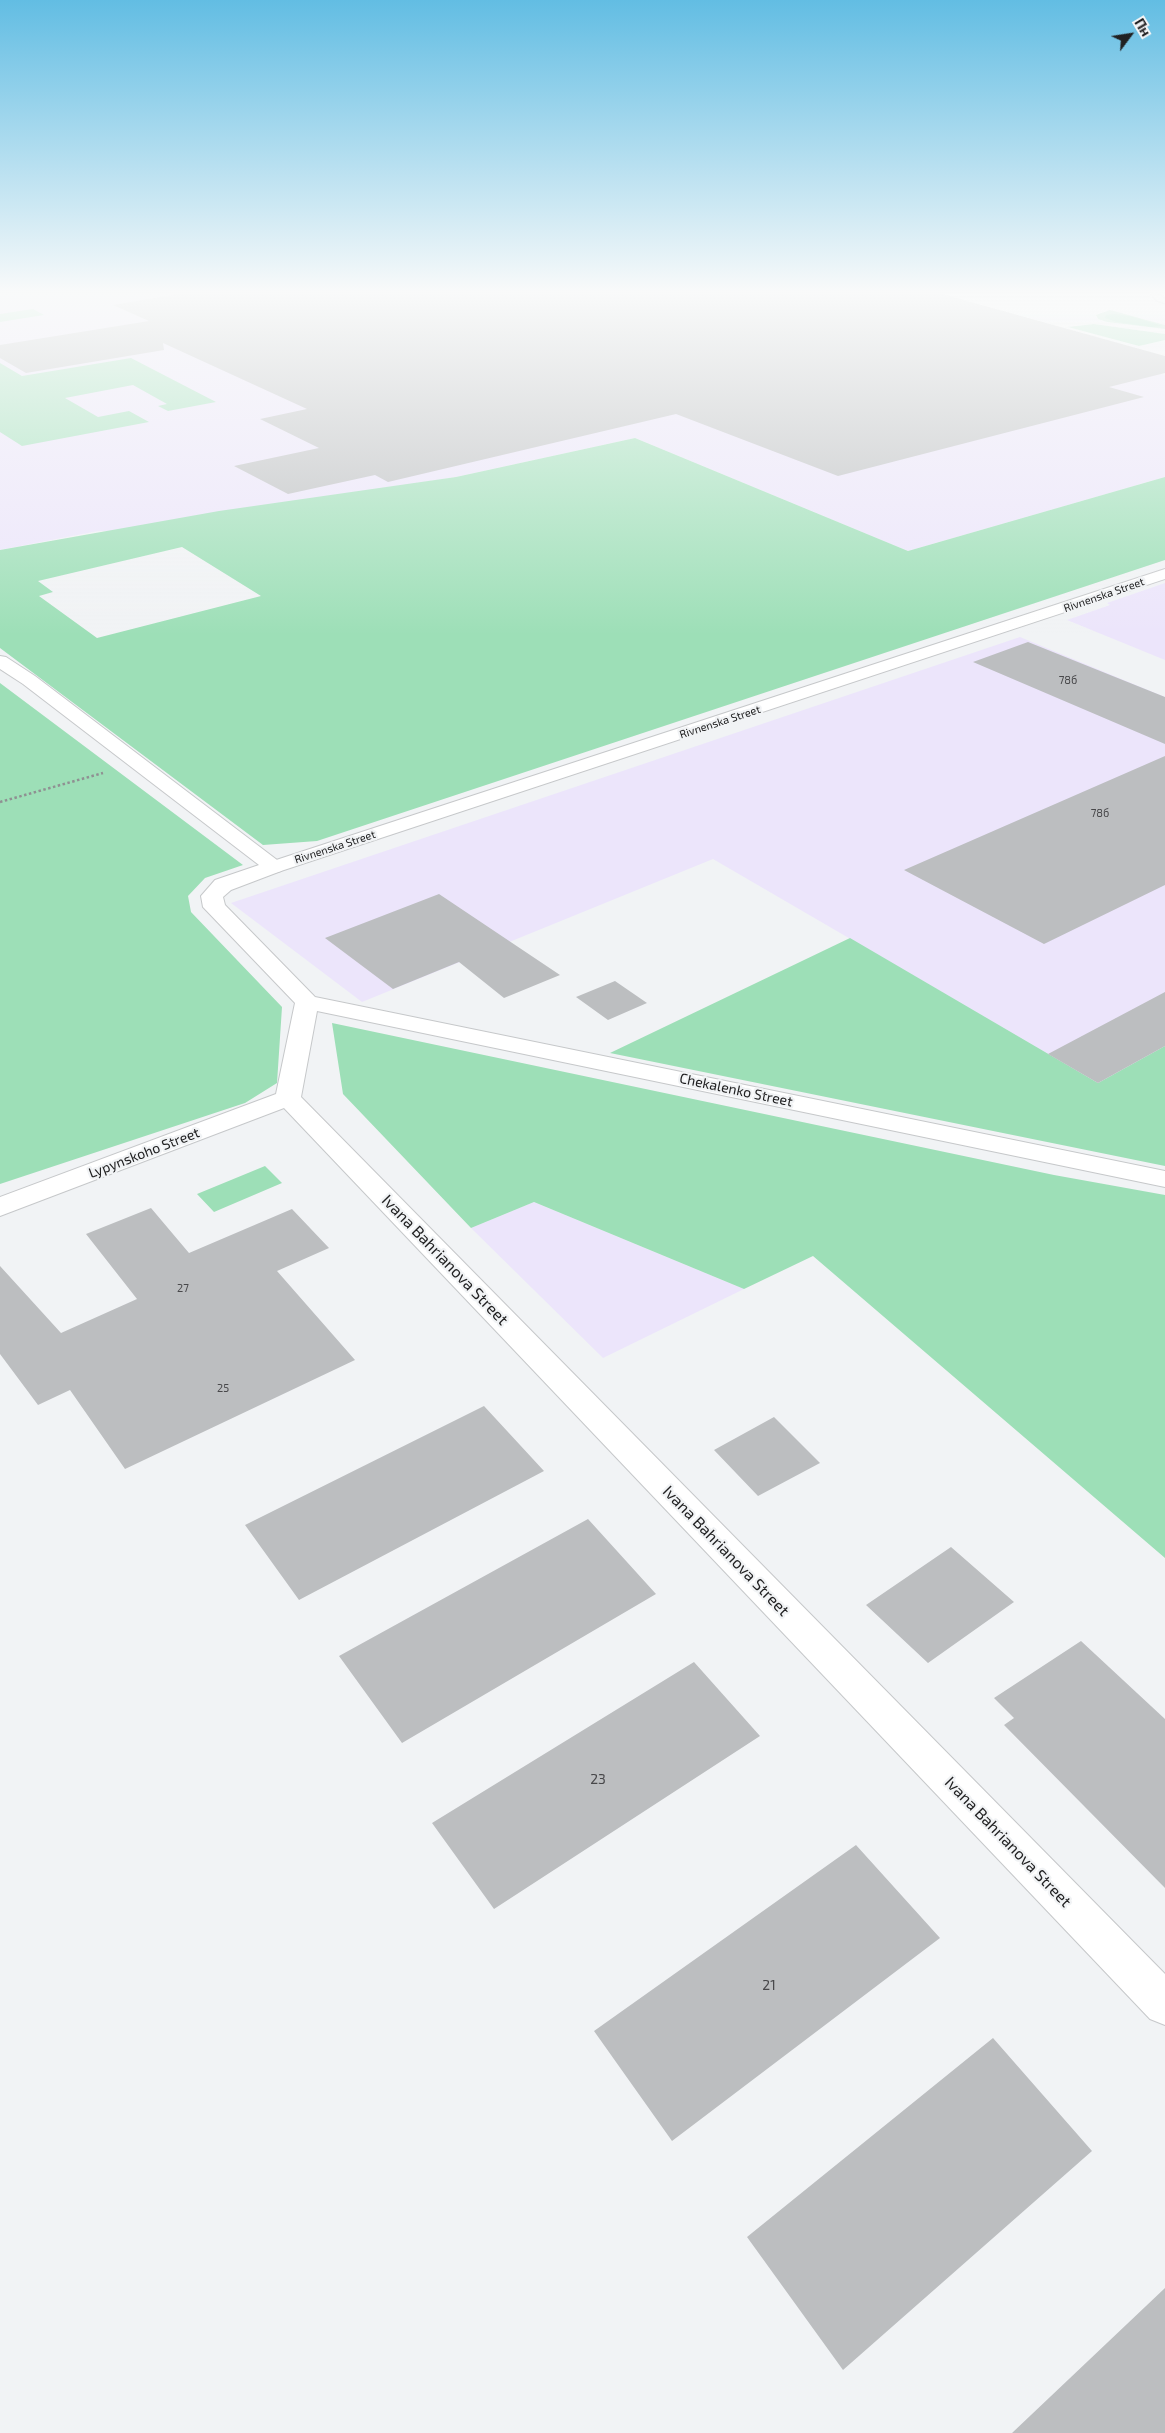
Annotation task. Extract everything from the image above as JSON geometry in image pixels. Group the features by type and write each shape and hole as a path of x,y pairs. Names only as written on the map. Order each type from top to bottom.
{"street":[{"name":"Rivnenska Street","path":"307,1002 214,907 212,896 223,885 1165,574"},
{"path":"0,661 29,680 274,867"},
{"path":"288,1098 307,1002"},
{"name":"Chekalenko Street","path":"307,1002 1165,1179"},
{"name":"Lypynskoho Street","path":"0,1207 288,1098"},
{"name":"Ivana Bahrianova Street","path":"288,1098 1165,2004"}],"path":[{"path":"0,802 138,763"}],"shaded area":[{"path":"0,408 1165,408 1165,477 908,551 635,438 456,477 111,531 98,531 0,550"},
{"path":"1165,583 1165,660 1067,620 1110,605 1107,603"},
{"path":"1020,637 1165,697 1165,1046 1098,1083 713,859 362,1002 231,903"},
{"path":"534,1202 744,1289 603,1358 471,1228"}],"green space":[{"path":"0,408 82,408 98,417 129,411 149,422 22,446 0,432"},
{"path":"161,408 186,408 168,411"},
{"path":"635,438 908,551 1165,477 1165,560 317,841 263,845 0,648 0,550 219,511 456,477","holes":["182,547 261,596 97,638 39,596 53,592 38,581"]},
{"path":"0,683 243,865 205,878 188,896 191,912 282,1007 277,1083 245,1103 0,1184"},
{"path":"850,938 1098,1083 1165,1046 1165,1166 610,1053"},
{"path":"332,1023 1054,1175 1165,1195 1165,1558 813,1256 744,1289 534,1202 471,1228 343,1094"},
{"path":"265,1166 282,1183 214,1212 197,1194"}],"building":[{"path":"304,408 1103,408 838,476 676,414 388,482 375,475 288,494 234,466 319,448 260,419 307,409"},
{"path":"1028,642 1165,697 1165,744 973,662"},
{"path":"1165,756 1165,885 1044,944 904,870"},
{"path":"439,894 560,975 504,998 459,962 393,989 325,938"},
{"path":"615,981 647,1003 608,1020 576,997"},
{"path":"1165,992 1165,1046 1098,1083 1048,1054"},
{"path":"151,1208 189,1253 292,1209 329,1248 277,1271 355,1360 125,1469 70,1390 38,1405 0,1354 0,1266 61,1333 137,1299 86,1234"},
{"path":"484,1406 544,1471 299,1600 245,1525"},
{"path":"774,1417 820,1463 758,1496 714,1450"},
{"path":"588,1519 656,1594 402,1743 339,1656"},
{"path":"951,1547 1014,1602 928,1663 866,1605"},
{"path":"1081,1641 1165,1719 1165,1888 1004,1725 1014,1718 994,1698"},
{"path":"694,1662 760,1736 494,1909 432,1823"},
{"path":"856,1845 940,1938 672,2141 594,2031"},
{"path":"993,2038 1092,2151 843,2370 747,2237"},
{"path":"1165,2288 1165,2433 1012,2433"}]}
